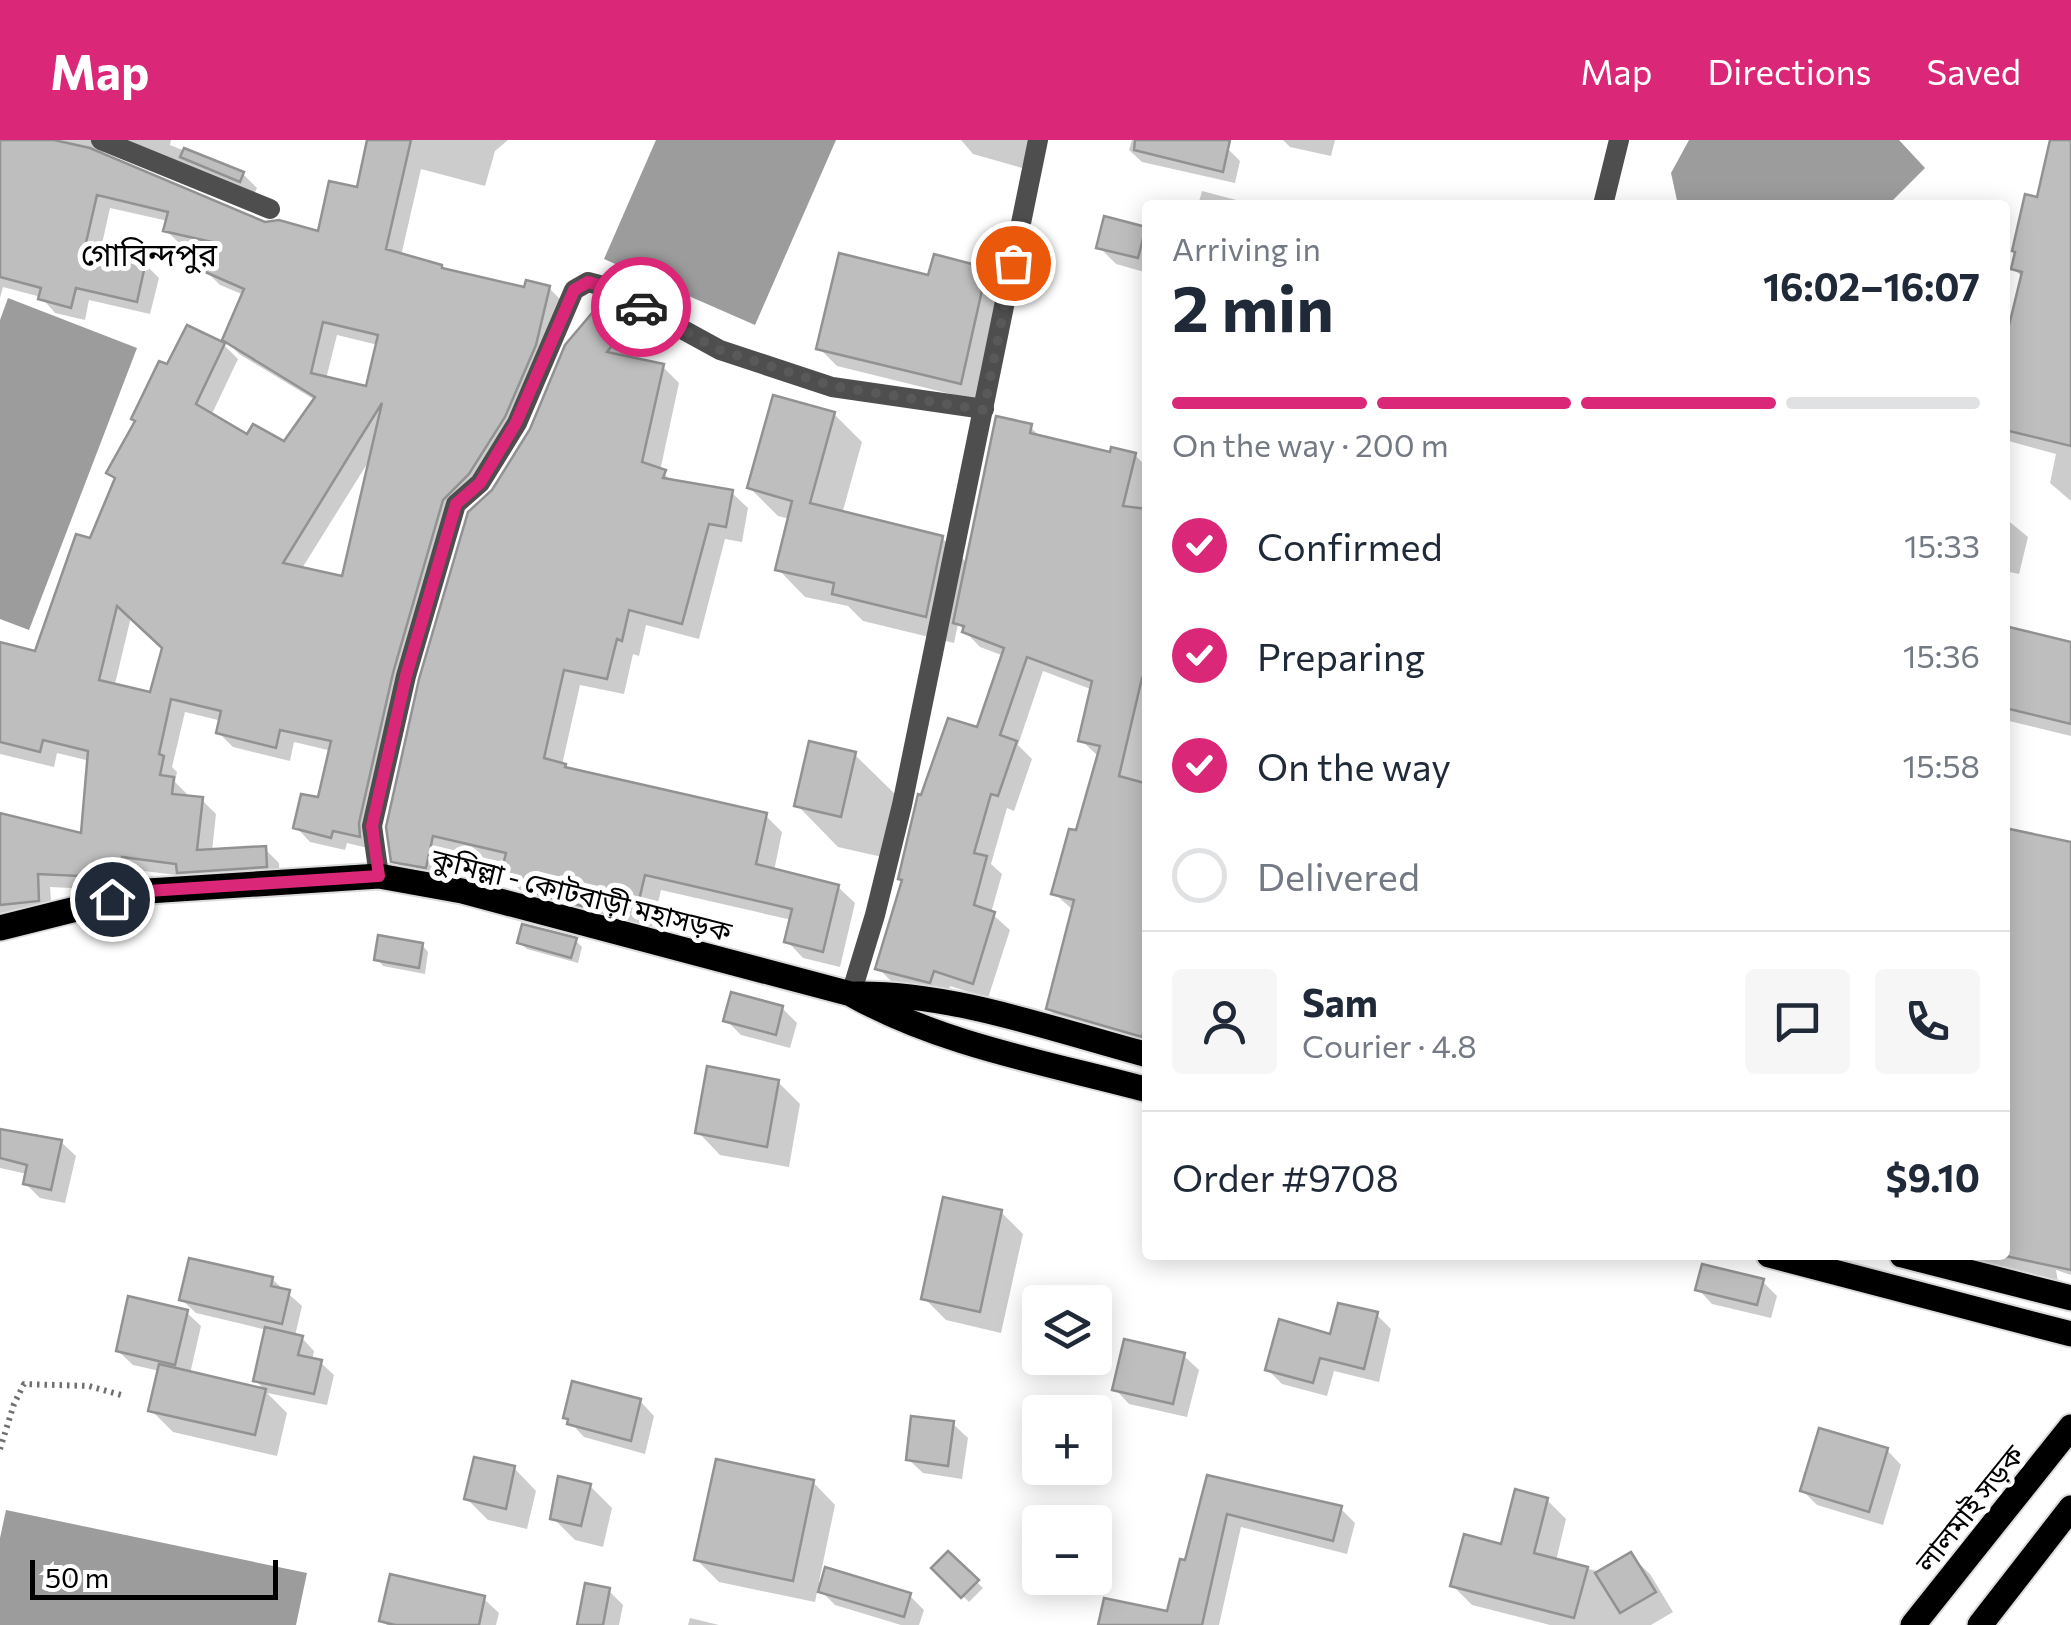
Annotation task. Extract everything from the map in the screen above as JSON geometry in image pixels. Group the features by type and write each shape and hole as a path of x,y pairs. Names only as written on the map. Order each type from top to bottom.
{"main road":[{"name":"কুমিল্লা - কোটবাড়ী মহাসড়ক","path":"0,928 148,891 379,876 462,891 851,994 898,994 946,1002 1142,1054"},
{"name":"কুমিল্লা - কোটবাড়ী মহাসড়ক","path":"851,994 894,1019 942,1035 1142,1088"},
{"path":"1788,1260 2071,1334"},
{"path":"1922,1260 2071,1298"},
{"name":"লালমাই সড়ক","path":"1914,1625 2071,1428"},
{"path":"1980,1625 2071,1508"}],"street":[{"path":"102,140 270,209"},
{"path":"851,994 902,805 1038,140"},
{"path":"1604,200 1620,140"},
{"path":"379,876 372,826 406,676 456,504 480,483 516,423 574,290 588,282 603,286 720,350 832,386 984,410"}],"path":[{"path":"0,1449 24,1384 89,1386 121,1395"}],"shaded area":[{"path":"656,140 836,140 755,325 604,259"},
{"path":"1689,140 1899,140 1925,168 1893,200 1677,200 1671,173"},
{"path":"8,298 137,348 29,630 0,619 0,320"},
{"path":"6,1510 307,1573 296,1625 0,1625 0,1538"}],"building":[{"path":"0,140 54,140 90,148 265,222 279,220 318,231 329,181 357,187 367,140 411,140 386,249 442,268 524,287 526,280 550,286 536,345 505,417 469,474 443,500 393,673 359,823 360,837 333,831 331,838 293,828 301,794 318,797 331,741 280,730 276,748 216,733 221,711 171,699 159,754 164,756 160,775 174,777 172,794 203,797 197,850 266,846 267,867 177,873 176,864 122,857 121,878 38,874 39,901 0,905 0,813 81,833 88,751 43,740 40,752 0,742 0,642 35,651 76,534 90,538 115,478 106,473 135,421 131,419 159,361 167,364 187,325 225,343 196,404 247,434 253,424 284,441 315,397 222,340 244,289 203,271 216,243 163,231 168,212 97,195 85,247 146,261 137,302 76,288 71,308 38,299 41,288 0,277","holes":["323,322 378,335 366,386 311,373","382,403 342,576 283,563","117,606 162,648 150,692 99,680"]},
{"path":"1135,140 1230,140 1223,172 1134,150"},
{"path":"2050,140 2071,140 2071,446 2010,431 2010,321 2022,272 2011,269 2015,252 2012,251 2025,194 2037,197"},
{"path":"184,148 244,172 240,182 180,157"},
{"path":"1104,216 1142,226 1138,258 1096,248"},
{"path":"839,253 928,275 934,254 987,268 961,384 816,349"},
{"path":"598,306 626,328 607,352 664,364 642,462 666,470 663,478 733,490 726,527 709,524 682,624 629,610 607,679 564,670 544,758 566,764 565,767 767,813 756,864 839,885 823,952 784,942 792,909 645,875 636,913 586,902 585,907 531,892 534,881 501,874 506,853 433,836 426,868 391,862 386,827 419,679 468,512 492,490 530,429 565,345"},
{"path":"773,395 835,412 810,503 943,536 926,617 832,594 834,583 775,570 792,501 747,488"},
{"path":"996,416 1032,424 1030,433 1110,452 1111,447 1136,453 1123,506 1142,508 1142,678 1119,776 1142,782 1142,1037 1046,1009 1074,900 1051,894 1069,829 1076,830 1100,746 1078,741 1092,681 1027,657 1000,735 1017,741 998,796 991,794 974,853 987,856 974,905 995,912 973,984 934,971 930,983 875,969 902,880 898,879 918,794 921,795 948,718 977,727 1004,648 962,632 964,626 953,623"},
{"path":"2010,627 2071,642 2071,724 2010,709"},
{"path":"809,741 856,752 841,817 794,806"},
{"path":"2010,829 2071,842 2071,1270 2010,1257"},
{"path":"522,924 577,938 571,958 517,943"},
{"path":"378,935 423,943 419,968 374,960"},
{"path":"731,992 783,1006 776,1035 723,1021"},
{"path":"707,1066 779,1080 767,1147 695,1133"},
{"path":"0,1129 62,1140 51,1190 23,1184 27,1165 0,1158"},
{"path":"943,1197 1002,1210 980,1312 921,1299"},
{"path":"189,1258 273,1277 271,1286 290,1290 282,1324 179,1300"},
{"path":"1702,1264 1764,1279 1757,1305 1695,1290"},
{"path":"128,1296 188,1310 175,1365 116,1351"},
{"path":"1338,1303 1378,1312 1364,1369 1320,1358 1313,1383 1265,1370 1279,1319 1330,1334"},
{"path":"265,1327 303,1336 298,1355 322,1360 314,1394 253,1381"},
{"path":"1124,1339 1185,1353 1173,1404 1112,1390"},
{"path":"159,1364 266,1389 255,1435 148,1411"},
{"path":"572,1381 641,1399 631,1441 567,1424 568,1419 563,1418"},
{"path":"911,1416 954,1421 948,1466 906,1460"},
{"path":"1819,1428 1888,1448 1869,1512 1800,1491"},
{"path":"474,1457 515,1466 506,1509 464,1499"},
{"path":"716,1459 814,1480 793,1581 694,1560"},
{"path":"1207,1475 1342,1506 1333,1541 1227,1514 1202,1625 1098,1625 1104,1598 1167,1611"},
{"path":"558,1476 591,1484 581,1526 550,1519"},
{"path":"1515,1489 1548,1498 1534,1553 1588,1567 1574,1618 1450,1586 1464,1534 1501,1544"},
{"path":"948,1551 979,1580 961,1598 931,1568"},
{"path":"1631,1552 1656,1592 1620,1613 1595,1573"},
{"path":"825,1567 911,1593 904,1617 818,1592"},
{"path":"390,1574 485,1596 479,1625 395,1625 379,1621"},
{"path":"585,1583 610,1588 603,1625 577,1625"}],"way so far":[{"path":"641,307 720,350 832,386 984,410 1013,263"}],"district":[{"name":"গোবিন্দপুর","path":"149,253"}],"route":[{"path":"112,899 148,891 379,876 372,826 406,676 456,504 480,483 516,423 574,290 588,282 641,307"}]}
